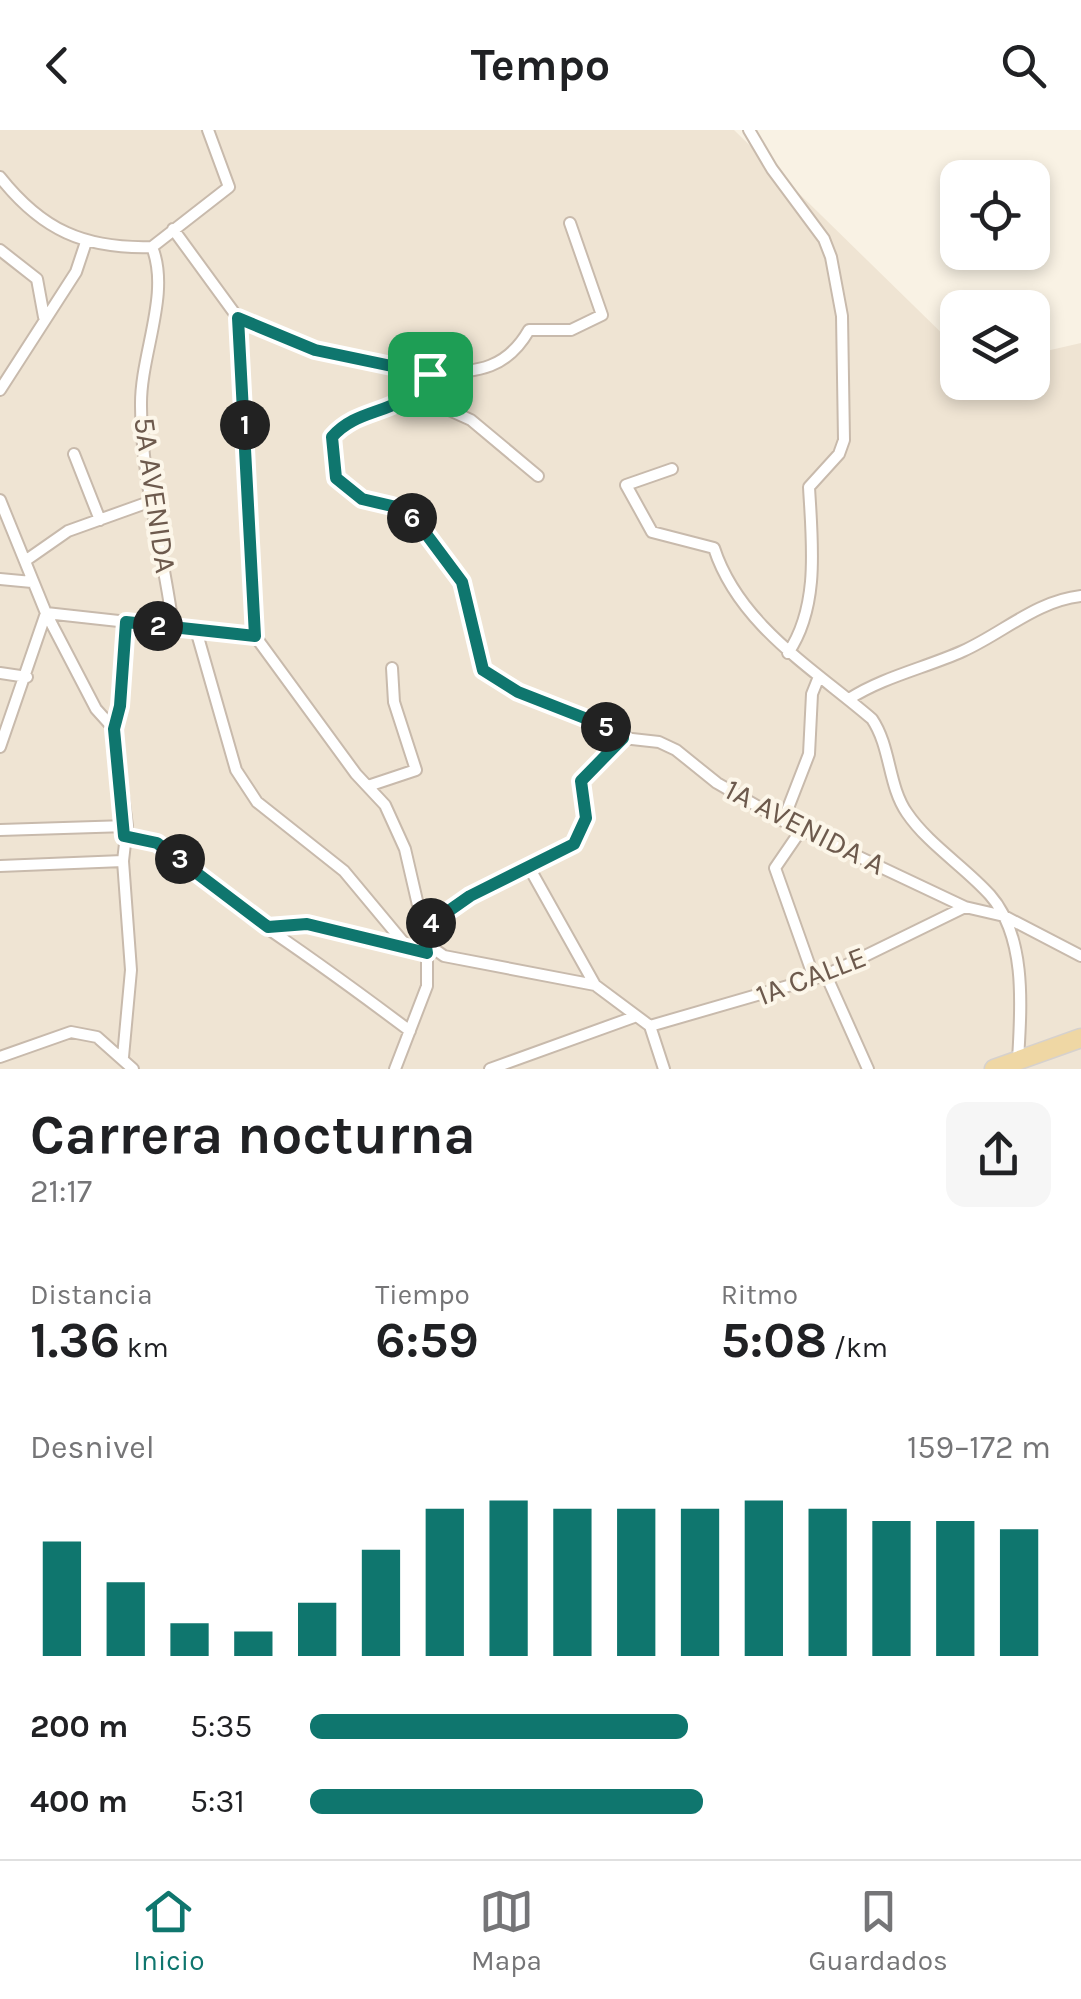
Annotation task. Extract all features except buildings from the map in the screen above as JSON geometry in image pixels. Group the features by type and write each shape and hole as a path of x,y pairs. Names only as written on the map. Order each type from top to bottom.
{"main road":[{"path":"994,1069 1081,1038"}],"street":[{"path":"0,177 52,228 86,242 152,246 230,187 208,130"},
{"path":"749,130 772,170 824,239 842,316 844,440 839,454 809,487 812,577 804,630 788,653"},
{"path":"173,230 238,318 315,350 430,374 481,372 518,350 529,330 571,330 602,315 570,223"},
{"path":"0,390 27,354 44,317 76,272 86,242"},
{"name":"5A AVENIDA","path":"152,246 160,266 143,359 140,407 149,502 165,558 173,627"},
{"path":"0,250 37,279 44,317"},
{"path":"238,318 255,636 385,804 405,849 423,929 427,986 394,1069"},
{"path":"430,374 416,395 471,420 538,476"},
{"name":"1A AVENIDA A","path":"416,395 342,426 332,437 336,478 362,499 392,506 415,519 462,582 483,670 518,692 605,726 623,738 660,742 676,750 717,784 783,821 965,907 1004,916"},
{"path":"74,454 100,520"},
{"path":"672,469 626,485 652,532 714,548 724,580 788,653 818,680 848,699 881,733 907,813 992,898 1004,916 1020,979 1018,1060"},
{"path":"0,500 46,614 96,709 114,729"},
{"path":"25,561 68,531 149,502"},
{"path":"0,579 32,582"},
{"path":"848,699 866,687 967,649 1059,599 1081,596"},
{"path":"46,614 255,636"},
{"path":"0,747 46,614"},
{"path":"126,622 120,706 114,729 126,831 123,860 132,970 126,1064"},
{"path":"196,630 236,770 246,786 257,802 344,870 409,949"},
{"path":"368,786 416,770 394,702 392,668"},
{"path":"0,673 26,677"},
{"path":"783,821 809,754 812,694 818,680"},
{"path":"423,929 470,896 574,844 586,818 581,781 623,738"},
{"path":"0,830 126,831 157,843 410,1031"},
{"path":"801,830 775,868 820,976 868,1069"},
{"path":"0,866 123,860"},
{"path":"530,869 596,986 650,1026 664,1069"},
{"name":"1A CALLE","path":"650,1026 820,976 965,907"},
{"path":"1004,916 1081,956"},
{"path":"268,927 307,924 409,949 427,949 444,956 596,986"},
{"path":"490,1069 634,1017"},
{"path":"0,1056 72,1032 97,1037 126,1064"}],"shaded area":[{"path":"0,130 734,130 940,331 940,400 1050,400 1050,350 1081,343 1081,1069 0,1069"}],"route":[{"path":"238,318 315,350 430,374 416,395 342,426 332,437 336,478 362,499 392,506 415,519 462,582 471,605 476,650 483,670 518,692 605,726 623,738 581,781 586,818 574,844 470,896 423,929 427,953 307,924 268,927 250,916 204,874 157,843 124,836 123,789 114,729 120,706 126,622 255,636 238,318"}]}
